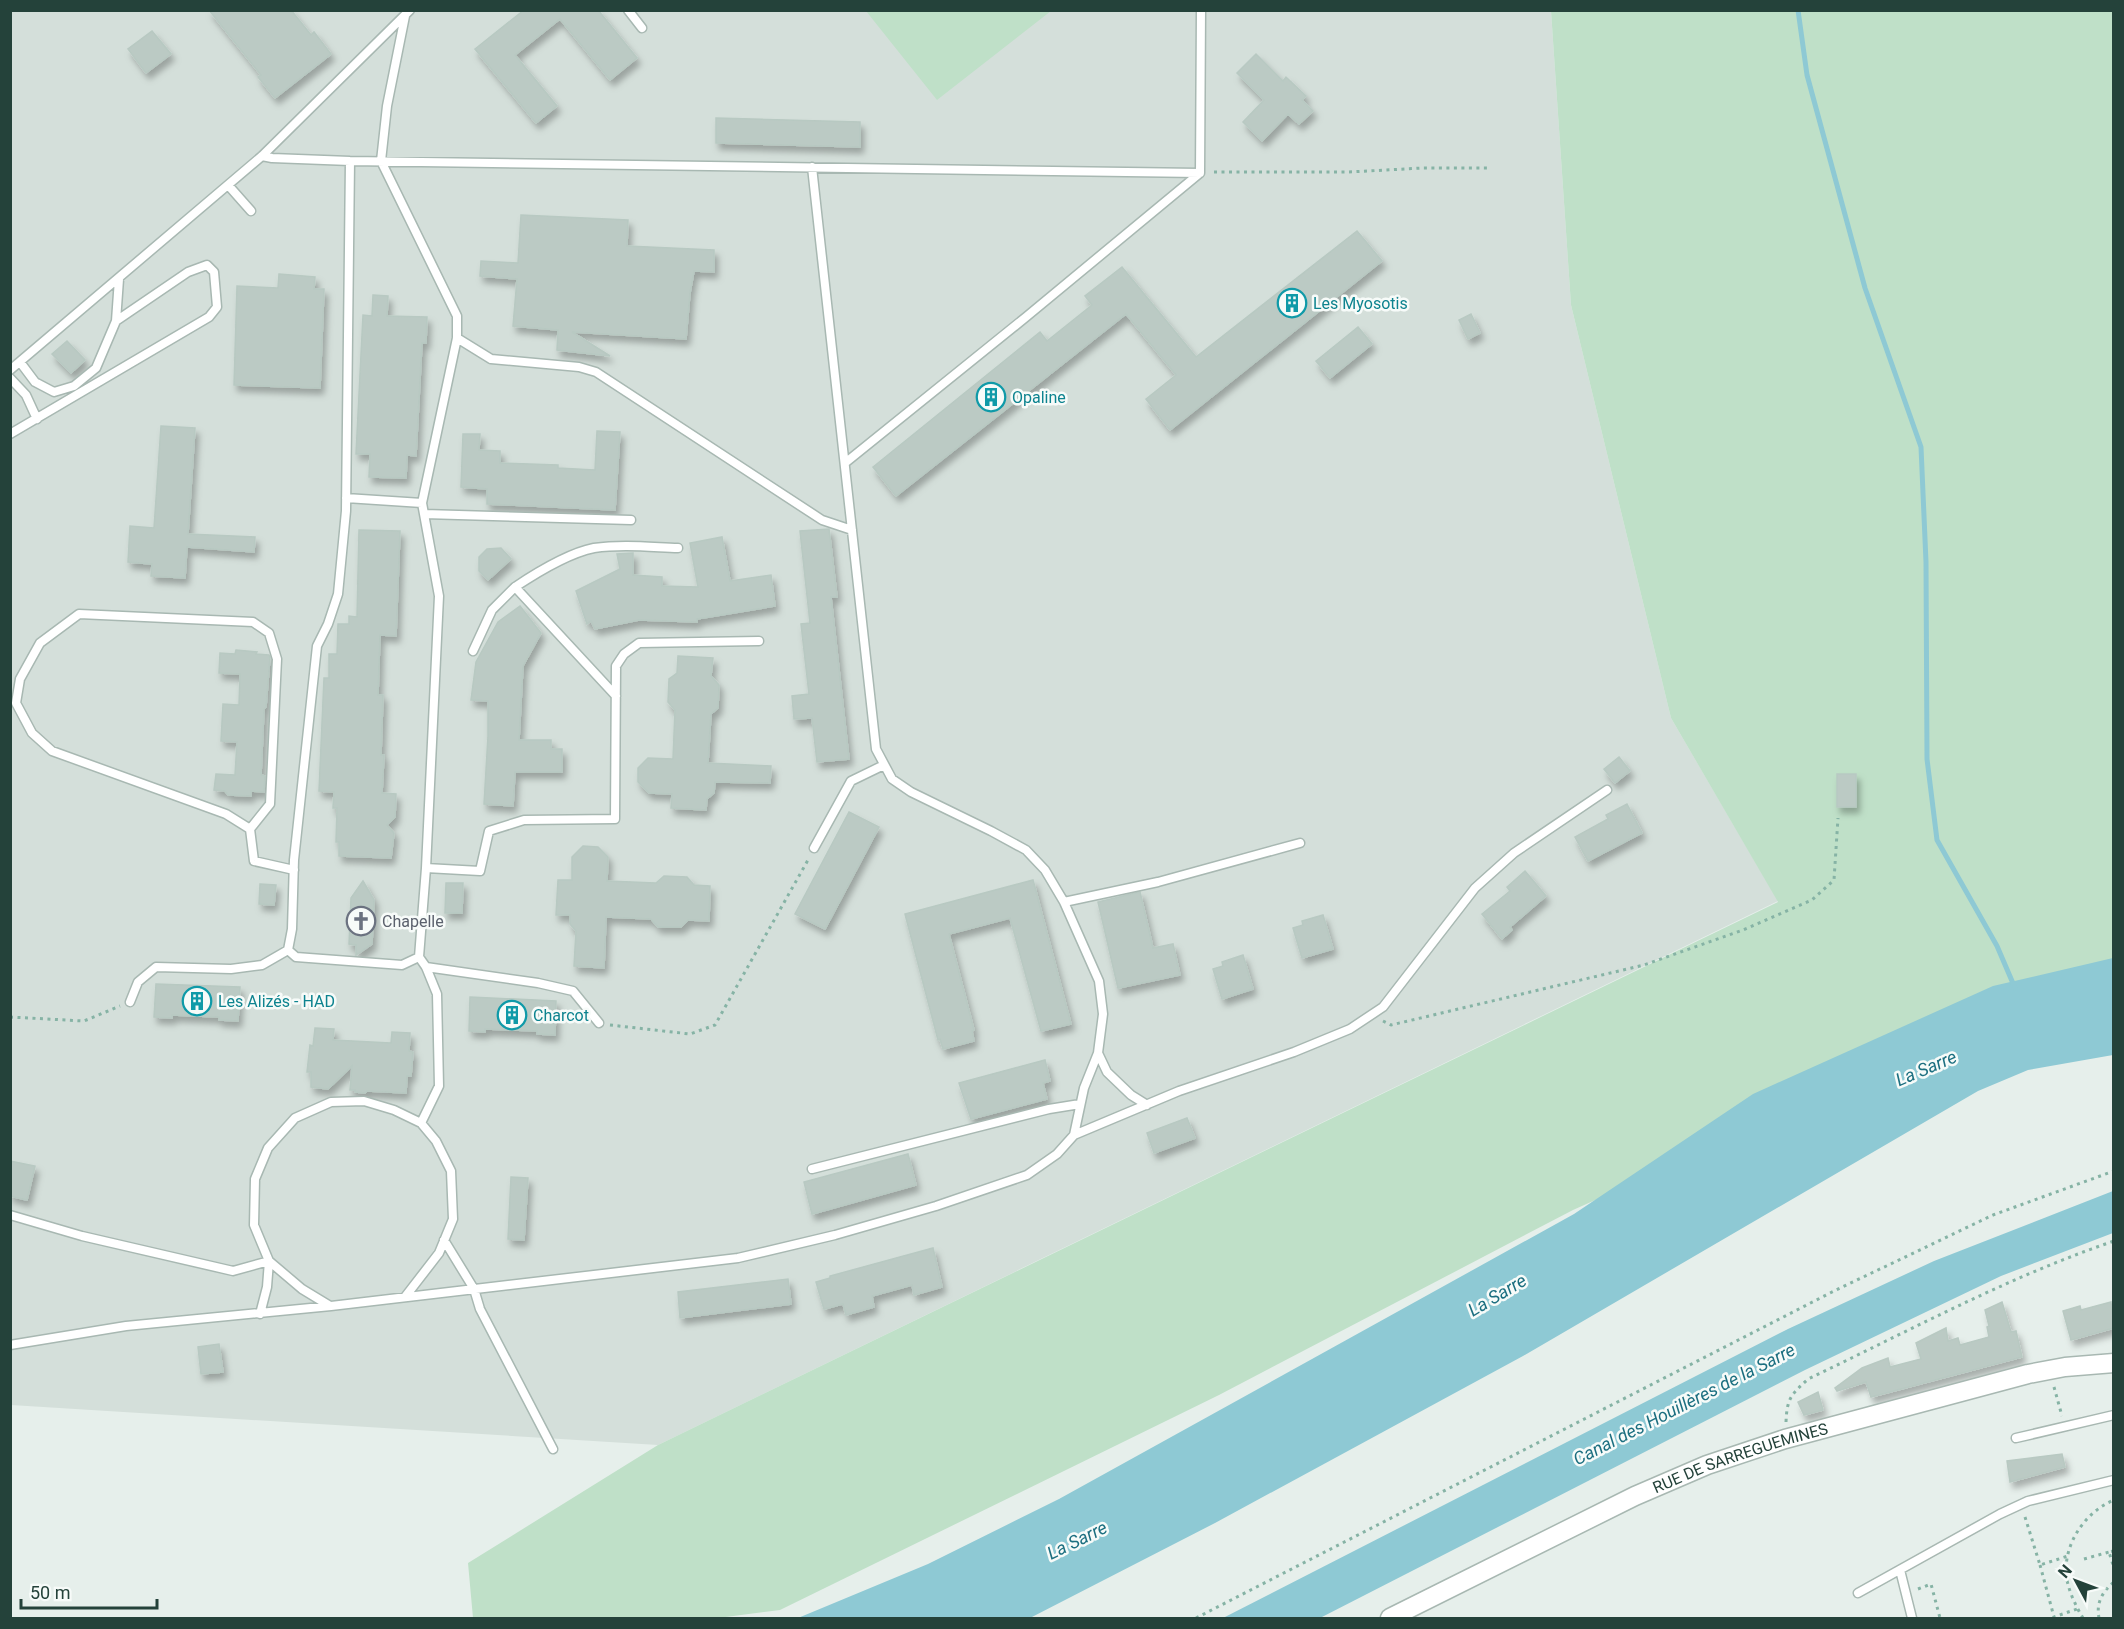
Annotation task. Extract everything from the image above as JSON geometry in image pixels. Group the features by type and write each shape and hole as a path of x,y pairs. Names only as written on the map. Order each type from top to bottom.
{"street":[{"name":"RUE DE SARREGUEMINES","path":"1390,1618 1635,1496 1707,1465 1785,1439 2028,1374 2114,1364"}],"lane":[{"path":"628,10 642,28"},
{"path":"845,462 1026,318 1200,172 1201,10"},
{"path":"10,370 262,156 407,13"},
{"path":"407,13 387,106 381,161 457,316 457,338 422,503 439,596 426,868 419,957 426,967 437,994 439,1086 421,1123"},
{"path":"262,156 351,161 1200,172"},
{"path":"130,1002 138,982 156,966 231,969 262,965 288,950 292,929 294,870 317,646 328,624 338,594 346,498 351,161"},
{"path":"812,167 870,713 876,748 892,779 911,792 1026,850 1045,870 1064,902 1099,981 1103,1014 1098,1053 1084,1088 1074,1135"},
{"path":"228,185 251,211"},
{"path":"10,434 209,317 217,307 214,272 207,266 188,272 116,321"},
{"path":"20,362 35,382 54,392 75,386 96,368 116,321 119,279"},
{"path":"457,338 491,358 579,366 596,372 822,520 852,530"},
{"path":"10,378 26,395 37,419"},
{"path":"346,498 422,503"},
{"path":"424,514 631,520"},
{"path":"473,651 492,610 515,587 543,568 592,549 625,546 678,548"},
{"path":"515,587 616,696"},
{"path":"250,829 226,814 52,751 32,733 16,703 20,679 40,643 79,614 253,622 270,633 277,659 270,804 250,829 254,861 294,870"},
{"path":"426,868 480,871 489,831 524,820 615,819 616,666 624,654 639,643 759,641"},
{"path":"814,848 851,781 884,765"},
{"path":"10,1345 126,1326 405,1298 738,1258 835,1235 936,1206 1027,1175 1057,1154 1074,1135 1179,1091 1294,1052 1350,1029 1383,1006 1475,888 1514,853 1607,790"},
{"path":"1064,902 1158,882 1300,843"},
{"path":"288,950 296,957 402,965 419,957"},
{"path":"426,967 538,982 573,991 599,1023"},
{"path":"1098,1053 1107,1072 1131,1095 1147,1105"},
{"path":"260,1314 267,1287 269,1261 254,1225 255,1179 268,1148 295,1118 332,1102 364,1101 394,1110 421,1123 436,1141 451,1171 453,1219 439,1253 405,1298"},
{"path":"812,1169 1049,1109 1080,1104"},
{"path":"10,1215 82,1236 233,1271 269,1261"},
{"path":"444,1240 474,1289 480,1310 553,1449"},
{"path":"269,1261 302,1289 331,1306"},
{"path":"2016,1438 2114,1414"},
{"path":"1858,1593 2021,1504 2114,1480"},
{"path":"1900,1570 1912,1618"}],"path":[{"path":"1200,172 1349,172 1423,168 1490,168"},
{"path":"1371,1015 1391,1025 1644,965 1743,930 1812,900 1834,880 1838,818"},
{"path":"599,1023 690,1034 715,1025 814,848"},
{"path":"10,1017 84,1021 130,1002"},
{"path":"1196,1618 1834,1291 1993,1215 2114,1171"},
{"path":"1785,1439 1787,1403 1792,1394 1809,1379 1987,1293 2114,1241"},
{"path":"2050,1370 2065,1426"},
{"path":"2083,1618 2077,1609 2066,1571 2070,1547 2084,1521 2102,1504 2114,1500"},
{"path":"2021,1504 2054,1617 2077,1609"},
{"path":"2084,1559 2111,1552 2114,1568"},
{"path":"2040,1565 2068,1556"},
{"path":"2099,1618 2098,1604 2104,1590 2114,1582"},
{"path":"1906,1594 1931,1584 1940,1618"}],"shaded area":[{"path":"10,11 1551,11 1571,305 1671,718 1778,901 658,1445 11,1405"}],"green space":[{"path":"866,11 1051,11 937,100"},
{"path":"1551,11 2113,11 2113,969 1573,1210 1219,1395 780,1610 718,1618 473,1618 468,1563 658,1445 1778,902 1671,718 1571,305"}],"water":[{"name":"La Sarre","path":"2113,958 2113,1055 2028,1070 1978,1091 1523,1356 1215,1523 1030,1618 798,1618 928,1564 1059,1499 1574,1214 1753,1094 1993,986"},
{"name":"Canal des Houillères de la Sarre","path":"2113,1191 2113,1233 2001,1276 1805,1370 1320,1618 1223,1618 1788,1329 1934,1261"}],"building":[{"path":"209,10 291,10 311,35 314,32 331,54 275,98 258,77 261,75"},
{"path":"524,10 598,10 637,58 610,80 560,19 515,55 557,106 536,123 475,49"},
{"path":"152,31 171,54 146,73 128,49"},
{"path":"1256,54 1283,81 1286,77 1306,96 1302,100 1313,111 1299,124 1288,114 1262,141 1243,122 1264,100 1237,73"},
{"path":"716,118 860,122 860,147 716,143"},
{"path":"521,215 628,220 627,246 714,250 714,272 694,271 686,339 572,332 610,356 557,350 558,330 513,326 517,279 480,276 481,261 518,263"},
{"path":"1357,231 1382,261 1170,430 1146,399 1176,375 1126,314 896,496 873,467 1040,332 1047,341 1092,305 1085,296 1122,267 1196,357"},
{"path":"279,274 315,277 314,289 324,289 320,388 234,385 237,286 278,288"},
{"path":"373,295 388,296 387,316 427,317 426,343 422,343 416,456 407,455 406,478 369,477 370,454 356,454 363,315 372,316"},
{"path":"1471,314 1480,333 1468,339 1459,320"},
{"path":"1358,327 1372,344 1330,378 1316,361"},
{"path":"67,341 85,360 71,373 52,354"},
{"path":"161,426 195,428 188,534 255,537 254,552 187,547 185,578 151,576 152,564 128,562 130,526 154,528"},
{"path":"597,431 620,432 615,510 487,504 487,489 461,487 463,434 480,434 479,450 500,451 500,463 558,465 558,468 595,470"},
{"path":"829,529 837,597 831,597 849,759 817,762 812,718 794,719 792,696 809,694 801,624 810,623 800,531"},
{"path":"359,530 400,531 396,636 380,635 378,695 383,695 382,793 396,794 395,817 387,825 394,833 391,858 339,856 339,842 336,842 337,808 333,808 334,792 319,791 324,678 329,678 329,654 337,654 338,624 349,624 349,616 357,617"},
{"path":"722,537 730,581 771,575 775,606 697,619 697,622 639,620 595,629 591,621 587,624 576,591 620,569 617,554 633,553 633,575 662,577 662,586 698,587 690,543"},
{"path":"501,548 511,559 488,580 479,571 479,557 487,549"},
{"path":"520,606 541,633 523,666 519,740 551,740 551,749 562,749 562,772 515,772 513,806 484,804 488,701 471,700 476,662 498,622"},
{"path":"236,650 257,652 256,654 270,657 264,709 261,775 265,776 264,792 251,791 251,796 228,795 225,791 214,790 216,774 235,775 237,742 221,741 223,704 239,705 240,674 219,673 220,653 235,654"},
{"path":"678,656 713,658 711,676 719,685 718,708 711,714 708,763 771,766 770,783 715,782 714,793 707,799 706,810 671,808 672,794 649,793 638,782 638,768 648,758 673,759 675,710 668,702 669,679 677,673"},
{"path":"1619,757 1630,771 1615,783 1604,769"},
{"path":"1837,774 1856,774 1856,807 1837,807"},
{"path":"1627,804 1642,833 1588,861 1575,837 1608,819 1606,815"},
{"path":"849,812 879,827 825,929 795,914"},
{"path":"583,846 598,847 608,857 607,881 656,883 664,876 687,877 694,885 710,886 709,921 688,920 681,927 658,927 651,919 606,917 604,968 574,966 576,931 570,924 570,915 556,915 558,880 572,880 572,857"},
{"path":"1525,871 1546,896 1510,927 1512,930 1502,939 1482,914 1510,891 1507,887"},
{"path":"1033,880 1071,1024 1041,1031 1010,918 949,934 974,1030 972,1031 974,1041 943,1049 940,1039 938,1040 905,914"},
{"name":"Chapelle","path":"363,881 374,900 372,944 356,955 356,945 349,944 351,898"},
{"path":"446,883 463,883 462,913 445,913"},
{"path":"260,884 276,885 274,905 259,904"},
{"path":"1140,892 1153,948 1173,944 1180,975 1118,988 1098,902"},
{"path":"1323,915 1333,949 1302,958 1293,928 1303,925 1302,921"},
{"path":"1243,955 1253,989 1222,999 1213,969 1223,966 1222,962"},
{"name":"Les Alizés - HAD","path":"156,984 240,987 238,1021 219,1020 219,1017 172,1015 172,1018 154,1017"},
{"name":"Charcot","path":"470,997 556,1001 555,1035 537,1034 537,1031 485,1029 485,1032 469,1031"},
{"path":"315,1028 334,1029 333,1040 391,1043 392,1032 410,1033 409,1051 413,1052 411,1076 407,1076 406,1093 367,1091 365,1093 350,1090 352,1066 328,1089 311,1087 311,1072 307,1072 310,1045 313,1046"},
{"path":"1045,1060 1050,1081 1043,1083 1047,1099 971,1119 959,1083"},
{"path":"1187,1118 1195,1138 1154,1153 1147,1133"},
{"path":"908,1154 916,1185 812,1214 804,1182"},
{"path":"10,1161 35,1166 27,1200 10,1196"},
{"path":"511,1177 528,1178 524,1240 508,1239"},
{"path":"933,1248 942,1287 914,1295 912,1285 872,1296 874,1307 846,1315 843,1304 824,1309 816,1282 830,1278 830,1276"},
{"path":"788,1279 791,1304 680,1318 678,1292"},
{"path":"2002,1302 2011,1332 2016,1331 2022,1357 1871,1397 1866,1382 1837,1391 1835,1388 1862,1368 1888,1358 1890,1367 1921,1359 1916,1343 1946,1328 1948,1341 1958,1338 1960,1345 1989,1337 1985,1310"},
{"path":"2111,1302 2114,1328 2071,1340 2063,1311 2080,1306 2081,1310"},
{"path":"219,1344 223,1372 201,1374 198,1347"},
{"path":"1818,1392 1823,1410 1804,1415 1798,1402"},
{"path":"2062,1454 2065,1467 2010,1482 2007,1461"}],"waterway":[{"path":"1798,10 1807,75 1865,288 1921,447 1926,562 1927,759 1937,840 1997,946 2015,988"}],"place":[{"name":"Les Myosotis","path":"1292,303"},
{"name":"Opaline","path":"991,397"},
{"name":"Chapelle","path":"361,921"},
{"name":"Les Alizés - HAD","path":"197,1001"},
{"name":"Charcot","path":"512,1015"}]}
